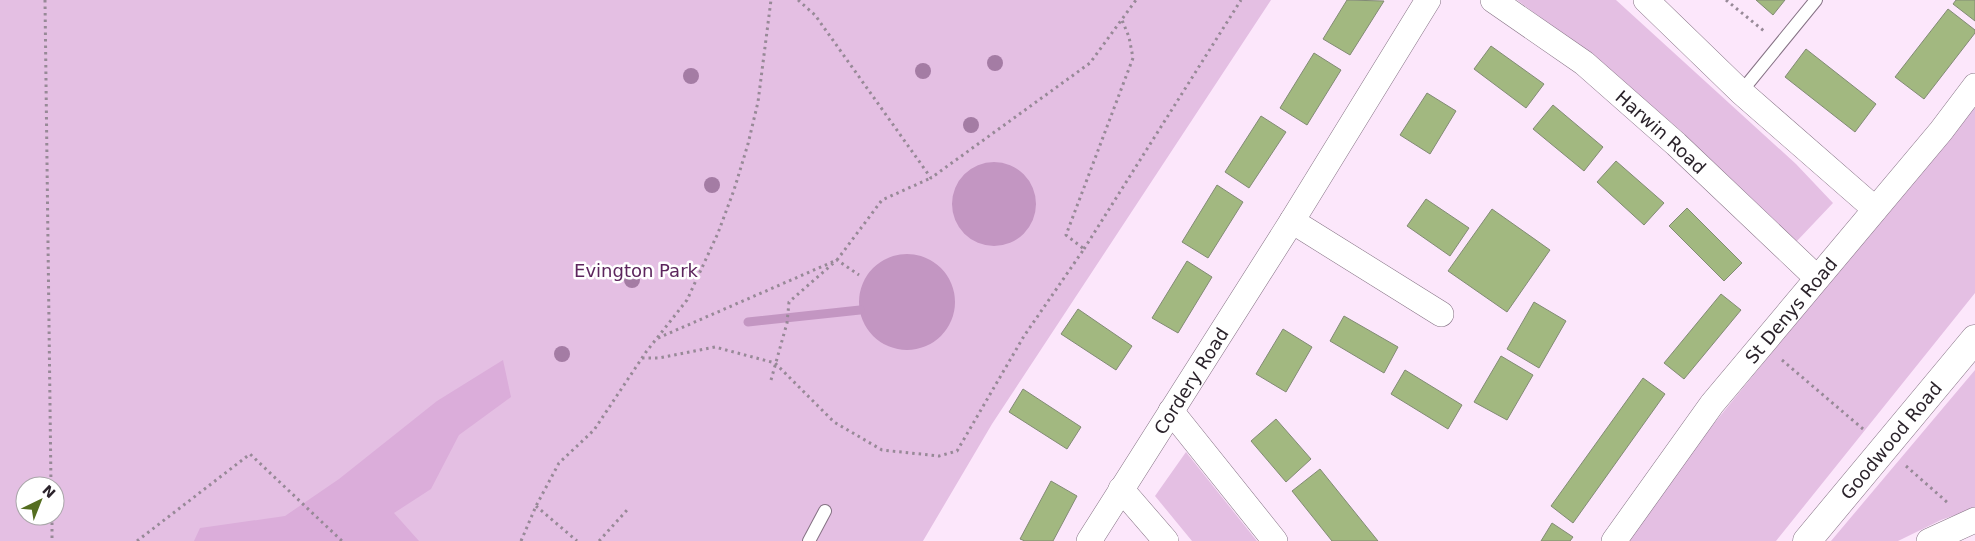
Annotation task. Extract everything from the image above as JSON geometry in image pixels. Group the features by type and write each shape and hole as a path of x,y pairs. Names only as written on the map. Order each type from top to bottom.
{"street":[{"name":"Cordery Road","path":"1089,541 1292,221 1428,0"},
{"name":"Harwin Road","path":"1493,0 1584,63 1676,144 1817,278"},
{"path":"1646,0 1742,92 1875,209"},
{"name":"St Denys Road","path":"1614,541 1712,404 1941,131 1975,86"},
{"path":"1292,221 1441,314"},
{"name":"Goodwood Road","path":"1807,541 1975,339"},
{"path":"1171,412 1275,541"},
{"path":"1121,489 1166,541"},
{"path":"1928,541 1975,520"}],"lane":[{"path":"1742,92 1816,0"},
{"path":"809,541 825,511"}],"path":[{"path":"46,0 52,476"},
{"path":"521,541 536,506 559,463 594,430 642,358 687,300 718,233 734,190 758,102 771,0"},
{"path":"798,0 815,15 931,178"},
{"path":"771,380 787,322 790,302 837,260 882,200 931,178 1090,63 1136,0"},
{"path":"642,358 659,358 716,347 775,362 834,422 882,450 939,456 957,451 1024,336 1084,249 1241,0"},
{"path":"1726,0 1780,44"},
{"path":"1084,249 1066,235 1133,58 1129,37 1122,20"},
{"path":"657,338 837,260"},
{"path":"837,260 859,275"},
{"path":"136,541 250,454 342,541"},
{"path":"536,506 577,541"},
{"path":"599,541 628,509"},
{"path":"52,526 52,541"}],"green space":[{"name":"Evington Park","path":"0,0 1271,0 992,424 923,541 0,541"},
{"path":"1517,0 1616,0 1796,164 1833,203 1796,242 1734,186 1680,130 1591,55"},
{"path":"1975,103 1975,293 1776,541 1629,541 1707,432"},
{"path":"1975,370 1975,508 1941,520 1898,541 1831,541"},
{"path":"1186,452 1257,541 1192,541 1155,496"}],"shaded area":[{"path":"994,162 1010,165 1024,174 1033,188 1036,204 1033,220 1024,234 1010,243 994,246 978,243 964,234 955,220 952,204 955,188 964,174 978,165"},
{"path":"907,254 925,258 941,268 951,284 955,302 951,320 941,336 925,346 907,350 889,346 873,336 863,320 859,302 863,284 873,268 889,258"},
{"path":"503,360 511,397 459,435 431,489 394,513 419,541 194,541 200,528 285,516 339,479 437,401"}],"building":[{"path":"1347,0 1384,1 1350,55 1323,39"},
{"path":"1756,0 1785,0 1773,15"},
{"path":"1956,0 1975,0 1975,21 1953,4"},
{"path":"1948,9 1975,30 1975,33 1924,99 1895,77"},
{"path":"1491,46 1544,84 1526,108 1474,69"},
{"path":"1806,49 1876,104 1855,132 1785,77"},
{"path":"1314,53 1341,70 1307,125 1280,108"},
{"path":"1427,93 1456,111 1430,154 1400,135"},
{"path":"1553,105 1603,147 1584,171 1533,129"},
{"path":"1261,116 1286,132 1249,188 1225,172"},
{"path":"1616,161 1664,203 1644,225 1597,182"},
{"path":"1217,185 1243,202 1208,258 1182,242"},
{"path":"1426,199 1469,228 1450,256 1407,226"},
{"path":"1687,208 1742,263 1724,281 1669,226"},
{"path":"1492,209 1550,250 1507,312 1448,271"},
{"path":"1187,261 1212,277 1178,333 1152,318"},
{"path":"1721,294 1741,310 1684,379 1664,363"},
{"path":"1534,302 1566,321 1539,368 1507,349"},
{"path":"1078,309 1132,346 1116,370 1061,334"},
{"path":"1344,316 1398,347 1384,373 1330,341"},
{"path":"1283,329 1312,347 1286,392 1256,374"},
{"path":"1501,356 1533,375 1507,420 1474,402"},
{"path":"1405,370 1462,405 1448,429 1391,394"},
{"path":"1643,378 1665,394 1573,523 1551,506"},
{"path":"1023,389 1081,427 1067,449 1009,412"},
{"path":"1276,419 1311,459 1286,482 1251,441"},
{"path":"1320,469 1378,541 1332,541 1292,491"},
{"path":"1051,481 1077,496 1053,541 1025,541 1020,539"},
{"path":"1552,523 1573,537 1570,541 1541,541"}],"waterway":[{"path":"748,322 860,310"}]}
